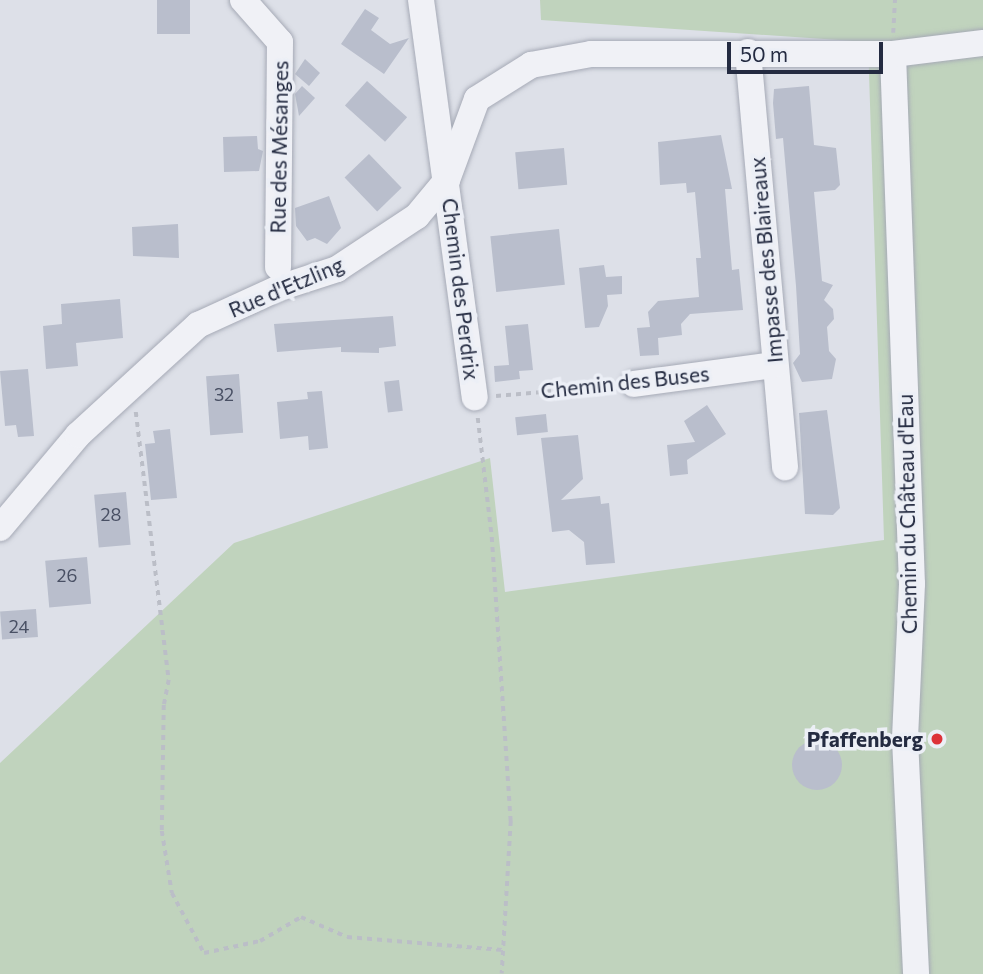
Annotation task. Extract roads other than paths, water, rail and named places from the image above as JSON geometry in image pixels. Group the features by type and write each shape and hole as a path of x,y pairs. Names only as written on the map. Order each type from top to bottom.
{"street":[{"name":"Rue des Mésanges","path":"243,0 280,42 278,267"},
{"name":"Chemin des Perdrix","path":"421,0 475,397"},
{"name":"Rue d'Etzling","path":"0,528 78,435 134,380 198,325 279,288 337,269 417,216 447,180 477,99 531,65 591,54 893,54 983,43"},
{"name":"Impasse des Blaireaux","path":"748,52 785,467"},
{"name":"Chemin du Château d'Eau","path":"893,54 912,561 905,739 916,974"},
{"name":"Chemin des Buses","path":"634,384 775,365"}],"place":[{"name":"Pfaffenberg","path":"937,739"}]}
